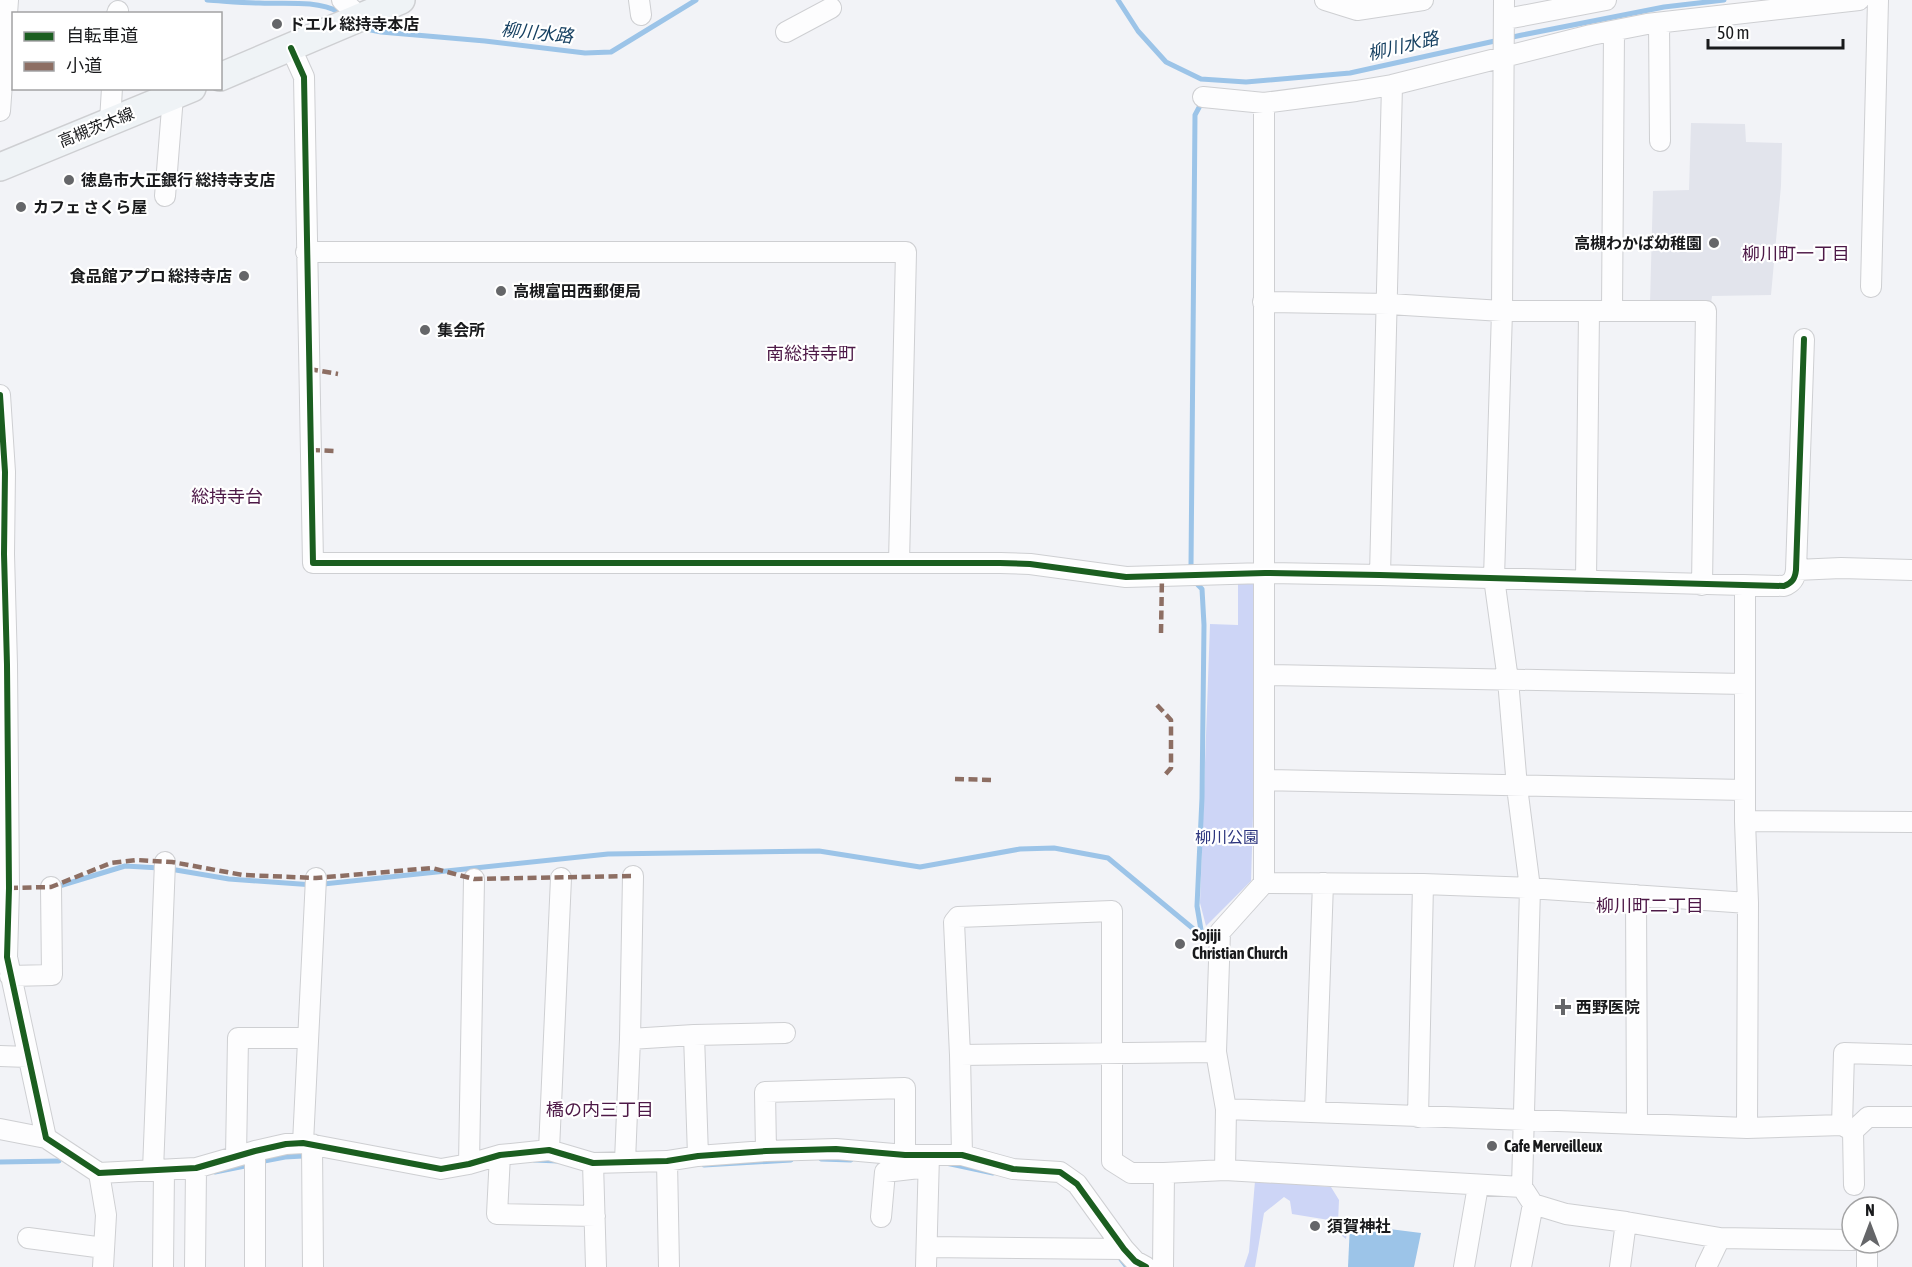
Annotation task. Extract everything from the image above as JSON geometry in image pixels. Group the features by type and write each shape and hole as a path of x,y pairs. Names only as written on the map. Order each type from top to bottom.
{"main road":[{"path":"222,76 291,48 351,8 401,0"},
{"name":"高槻茨木線","path":"0,167 183,92"}],"street":[{"path":"0,111 8,0"},
{"path":"1325,0 1357,10 1423,0"},
{"path":"1606,0 1505,15 1502,311 1494,578 1508,680 1517,786 1530,888 1522,1187 1533,1204 1566,1214 1720,1238 1840,1240"},
{"path":"1203,97 1264,103 1392,85 1505,52 1614,31 1659,23 1859,0"},
{"path":"1871,287 1878,0"},
{"path":"784,28 831,8"},
{"path":"1659,23 1660,141"},
{"path":"1612,311 1614,31"},
{"path":"291,48 304,77 313,563 1030,564 1126,577 1265,573 1380,574 1784,586 1795,578 1796,570 1804,339"},
{"path":"1380,574 1392,85"},
{"path":"110,121 112,90"},
{"path":"165,196 183,92"},
{"path":"1225,1170 1226,1109 1216,1052 1220,932 1264,883 1264,103"},
{"path":"306,252 906,252 899,563"},
{"path":"1263,302 1387,304 1502,311 1706,311 1702,585"},
{"path":"1586,581 1589,311"},
{"path":"0,394 5,472 2,554 7,665 3,789 9,888 7,997 28,1057 46,1138"},
{"path":"1796,570 1841,568 1912,570"},
{"path":"1745,586 1745,822 1748,903 1747,1128"},
{"path":"1265,675 1745,684"},
{"path":"1264,780 1745,790"},
{"path":"1745,822 1912,822"},
{"path":"163,1267 158,1170 165,862"},
{"path":"625,1161 633,876"},
{"path":"313,1267 307,1143 308,1038 316,878"},
{"path":"549,1150 561,878"},
{"path":"469,1164 474,879"},
{"path":"1264,883 1423,884 1530,888 1748,903"},
{"path":"1315,1112 1323,883"},
{"path":"1418,1118 1423,884"},
{"path":"6,964 52,975 51,887"},
{"path":"1636,895 1637,1124"},
{"path":"962,1155 954,922 958,917 1112,912 1112,1161 1131,1173 1225,1170 1522,1187"},
{"path":"630,1039 694,1035 785,1034"},
{"path":"694,1035 698,1156"},
{"path":"236,1156 238,1038 308,1038"},
{"path":"960,1055 1216,1052"},
{"path":"1854,1185 1844,1053 1912,1055"},
{"path":"0,1056 28,1057"},
{"path":"766,1151 765,1092 905,1088 905,1155"},
{"path":"1226,1109 1418,1118 1747,1128 1848,1128 1868,1118 1912,1117"},
{"path":"0,1129 46,1138 99,1173 196,1168 286,1144 307,1143 441,1169 500,1155 549,1150 593,1163 667,1161 698,1156 766,1151 836,1149 905,1155 928,1161"},
{"path":"255,1151 255,1267"},
{"path":"500,1155 496,1214 595,1216"},
{"path":"881,1217 885,1172 928,1161 962,1155 1013,1169 1060,1172 1077,1184 1124,1249 1135,1261 1146,1267"},
{"path":"667,1161 669,1267"},
{"path":"926,1267 928,1161"},
{"path":"593,1163 596,1267"},
{"path":"195,1267 196,1168"},
{"path":"28,1238 103,1257 106,1215 99,1173"},
{"path":"1163,1267 1164,1173"},
{"path":"1464,1267 1478,1186"},
{"path":"1521,1267 1533,1204"},
{"path":"1620,1267 1626,1222"},
{"path":"1707,1267 1720,1238"},
{"path":"927,1247 1124,1249"}],"shaded area":[{"name":"高槻わかば幼稚園","path":"1691,123 1745,124 1746,142 1782,143 1781,186 1771,295 1712,296 1711,304 1650,304 1653,191 1689,190"},
{"path":"1350,1224 1421,1233 1414,1267 1348,1267"}],"green space":[{"name":"柳川公園","path":"1238,583 1254,583 1260,588 1251,881 1206,926 1200,903 1210,624 1238,625"},
{"path":"1255,1181 1331,1187 1339,1200 1338,1223 1348,1225 1346,1239 1337,1232 1329,1220 1292,1214 1290,1201 1284,1197 1264,1213 1255,1267 1244,1267 1249,1252"}],"waterway":[{"name":"柳川水路","path":"207,0 310,4 339,12"},
{"name":"柳川水路","path":"361,28 585,53 611,52 696,0"},
{"name":"柳川水路","path":"1118,0 1138,31 1166,62 1201,79 1246,82 1350,73 1522,35 1664,7 1724,0"},
{"path":"1191,567 1195,115 1203,100"},
{"path":"170,869 229,879 314,885 608,854 819,851 920,867 1020,849 1054,848 1108,858 1202,936 1197,906 1202,798 1204,625 1202,589 1198,585"},
{"path":"56,887 125,866 160,868"},
{"path":"259,1162 303,1156"},
{"path":"821,1159 851,1160"},
{"path":"534,1160 558,1161"},
{"path":"704,1165 791,1160"},
{"path":"0,1162 59,1161"},
{"path":"946,1163 993,1173"},
{"path":"215,1172 250,1165"},
{"path":"1120,1258 1127,1267"}],"marked path":[{"path":"309,369 338,374"},
{"path":"311,450 335,451"},
{"path":"1161,633 1162,576"},
{"path":"1157,705 1171,720 1171,768 1164,776"},
{"path":"955,779 995,780"},
{"path":"9,888 51,887 111,863 137,860 172,862 243,875 316,878 432,868 474,879 633,876"}],"cycle path":[{"path":"291,48 304,77 313,563 1000,563 1030,564 1126,577 1265,573 1784,586 1793,580 1796,570 1804,339"},
{"path":"0,395 5,472 9,888 7,957 46,1138 99,1173 196,1168 255,1151 286,1144 303,1143 441,1169 500,1155 549,1150 593,1163 667,1161 698,1156 766,1151 836,1149 905,1155 962,1155 1013,1169 1060,1172 1077,1184 1124,1249 1135,1261 1146,1267"}],"place":[{"name":"ドエル 総持寺本店","path":"277,24"},
{"name":"徳島市大正銀行 総持寺支店","path":"69,180"},
{"name":"カフェ さくら屋","path":"21,207"},
{"name":"高槻わかば幼稚園","path":"1714,243"},
{"name":"食品館アプロ 総持寺店","path":"244,276"},
{"name":"高槻富田西郵便局","path":"501,291"},
{"name":"集会所","path":"425,330"},
{"name":"Sojiji Christian Church","path":"1180,944"},
{"name":"西野医院","path":"1563,1007"},
{"name":"Cafe Merveilleux","path":"1492,1146"},
{"name":"須賀神社","path":"1315,1226"}],"district":[{"name":"柳川町一丁目","path":"1796,254"},
{"name":"南総持寺町","path":"811,354"},
{"name":"総持寺台","path":"227,497"},
{"name":"柳川町二丁目","path":"1650,906"},
{"name":"橋の内三丁目","path":"600,1110"}]}
